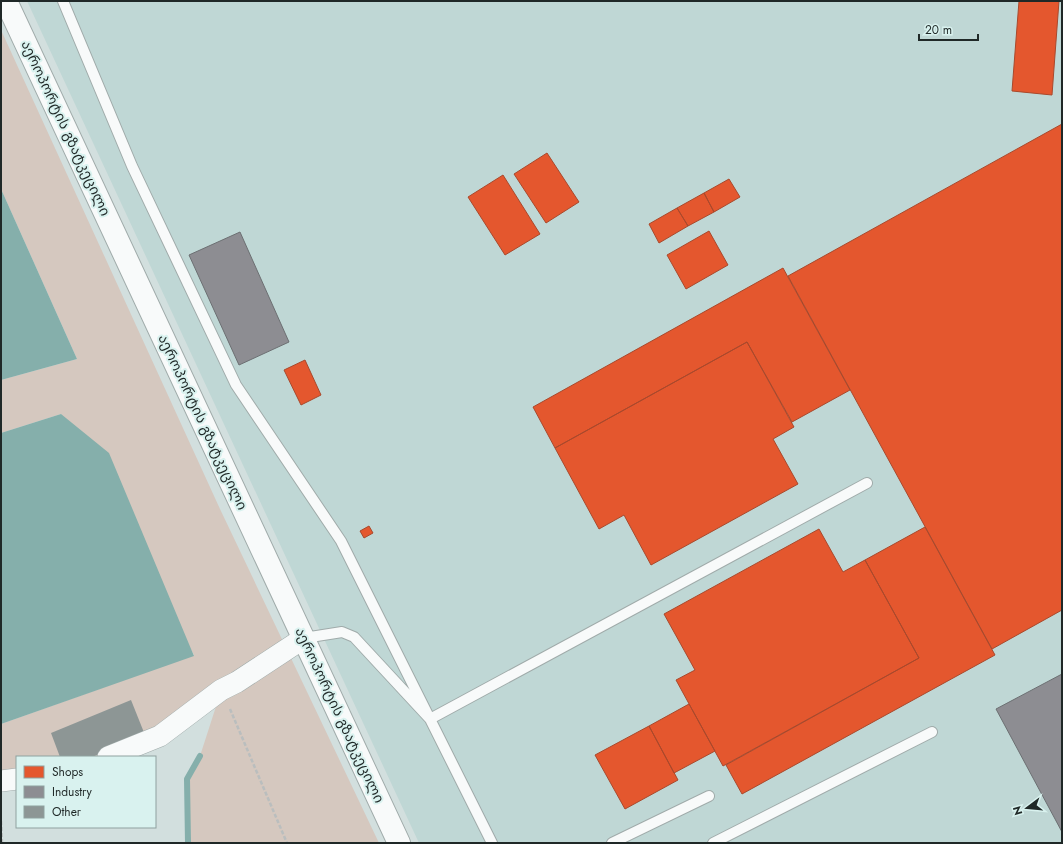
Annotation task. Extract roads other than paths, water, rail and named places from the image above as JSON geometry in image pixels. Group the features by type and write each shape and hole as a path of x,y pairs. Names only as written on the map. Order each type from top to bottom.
{"highway":[{"name":"აეროპორტის გზატკეცილი","path":"6,1 399,843"}],"street":[{"path":"110,756 160,736 221,690 237,682 304,638"},
{"path":"1,781 16,779"}],"lane":[{"path":"63,1 132,166 236,385 340,541 492,843"},
{"path":"430,719 867,484"},
{"path":"304,638 342,632 354,637 430,719"},
{"path":"713,843 932,732"},
{"path":"612,843 709,796"}],"water":[{"path":"1,189 77,359 1,380"},
{"path":"61,414 109,453 194,656 1,724 1,433"}],"waterway":[{"path":"188,843 187,779 200,756"}]}
